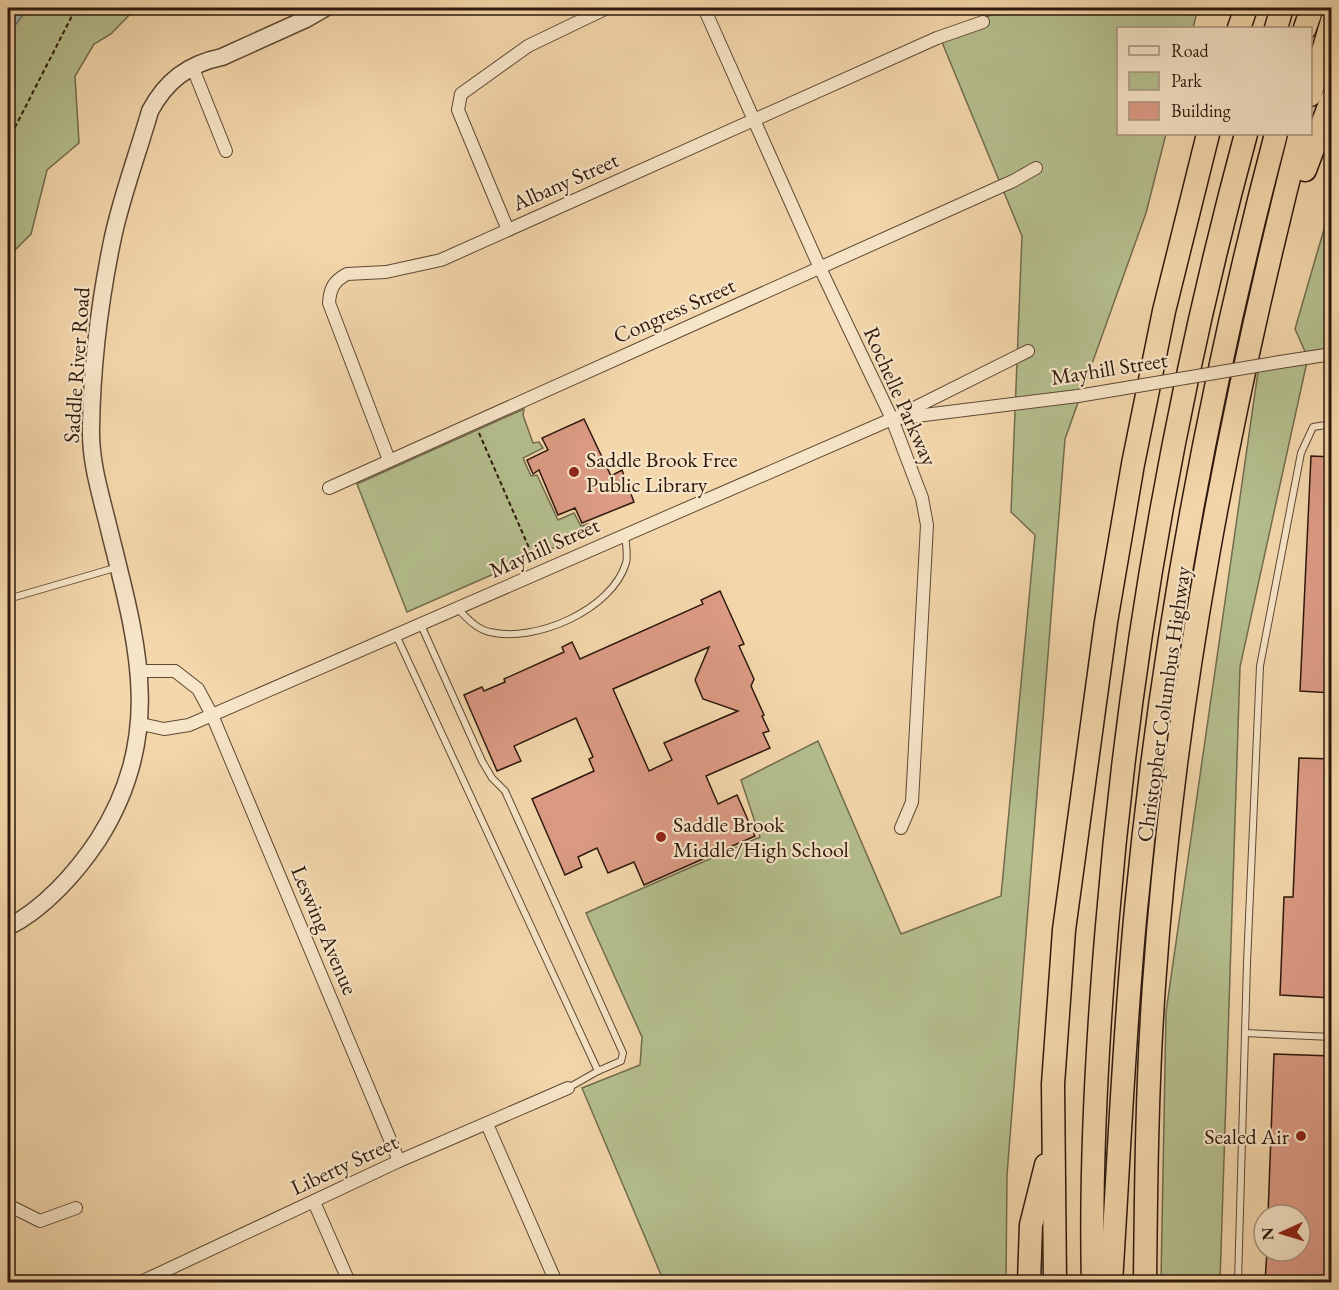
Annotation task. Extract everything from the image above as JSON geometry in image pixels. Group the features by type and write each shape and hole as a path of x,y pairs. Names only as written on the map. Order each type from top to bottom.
{"highway":[{"path":"1276,27 1282,8"},
{"path":"1305,27 1312,8"},
{"path":"1312,91 1332,21"},
{"path":"1269,257 1291,212 1332,98"},
{"path":"1055,1282 1053,1084 1064,930 1106,622 1147,392 1209,135"},
{"name":"Christopher Columbus Highway","path":"1093,1282 1094,1166 1101,1011 1113,857 1131,704 1154,551 1185,388 1246,135"},
{"name":"Christopher Columbus Highway","path":"1112,1282 1124,1064 1136,909 1165,673 1205,440 1239,283 1276,135"},
{"path":"1145,1282 1146,1144 1154,985 1180,734 1209,542 1237,398 1300,135"},
{"path":"1029,1282 1031,1225 1054,1131"},
{"path":"1145,1245 1151,1282"}],"street":[{"name":"Saddle River Road","path":"8,927 45,900 91,849 122,799 141,724 139,671 118,567 96,480 91,428 105,278 114,235 150,111 171,81 192,66 222,57 325,8"},
{"path":"508,230 458,110 461,94 528,46 607,8"},
{"name":"Rochelle Parkway","path":"704,8 820,268 892,418 922,498 927,525 912,802 901,828"},
{"name":"Albany Street","path":"389,460 329,303 332,286 347,274 395,271 441,260 937,38 983,22"},
{"path":"192,66 226,151"},
{"name":"Congress Street","path":"329,488 1013,181 1035,168"},
{"name":"Mayhill Street","path":"141,724 164,729 189,725 892,418 1028,351"},
{"name":"Mayhill Street","path":"892,418 1078,396 1332,354"},
{"path":"139,671 175,671 198,689 212,715"},
{"name":"Leswing Avenue","path":"212,715 399,1161"},
{"name":"Liberty Street","path":"141,1282 399,1161 568,1088"},
{"path":"487,1124 556,1282"},
{"path":"314,1202 349,1282"},
{"path":"8,1205 40,1221 76,1208"}],"lane":[{"path":"1238,1282 1245,1033 1260,666 1301,453 1313,427 1332,424"},
{"path":"457,608 475,627 491,633 514,634 542,630 568,621 591,607 616,581 626,562 625,535"},
{"path":"8,599 118,567"},
{"path":"421,624 482,761 492,778 506,791 623,1053 621,1061 568,1088"},
{"path":"396,635 598,1071"},
{"path":"1245,1033 1332,1037"}],"path":[{"path":"8,141 76,8"},
{"path":"478,430 533,557"}],"green space":[{"path":"8,8 136,8 111,34 94,44 75,76 79,143 47,170 31,234 13,252 8,270"},
{"path":"1001,8 1198,8 1193,27 1117,27 1117,135 1166,135 1146,213 1065,439 1007,1175 1006,1282 664,1282 582,1088 640,1065 642,1037 586,913 760,837 741,780 818,741 901,934 1001,896 1035,535 1011,512 1022,236 939,35 1002,11"},
{"path":"1331,205 1331,353 1308,357 1240,667 1220,1282 1161,1282 1166,1012 1259,365 1307,356 1295,329"},
{"path":"524,409 523,415 533,443 539,442 543,448 523,458 531,476 537,475 558,520 574,513 581,526 588,524 592,531 407,612 357,484"}],"water":[{"path":"8,8 28,8 8,35"}],"building":[{"name":"Saddle Brook Free Public Library","path":"584,419 611,476 622,470 634,502 582,523 575,508 558,515 539,470 533,474 527,460 548,450 542,438"},
{"path":"1311,456 1332,457 1332,693 1300,691"},
{"path":"720,591 744,644 739,646 754,679 751,686 769,731 763,733 770,748 706,776 718,804 737,795 755,836 644,885 634,862 608,873 597,848 578,857 582,867 565,875 532,799 594,771 589,759 593,757 576,718 514,746 521,761 497,771 464,695 482,687 484,691 505,682 504,679 564,652 562,647 572,642 580,659 703,604 701,600","holes":["709,647 695,680 703,699 738,711 664,743 672,760 649,771 613,689"]},
{"path":"1299,758 1332,759 1332,998 1280,995 1284,897 1293,897"},
{"name":"Sealed Air","path":"1274,1054 1332,1056 1332,1282 1265,1282 1266,1263 1312,1263 1312,1203 1268,1203"}],"place":[{"name":"Saddle Brook Free Public Library","path":"574,472"},
{"name":"Saddle Brook Middle/High School","path":"661,837"},
{"name":"Sealed Air","path":"1301,1136"}]}
